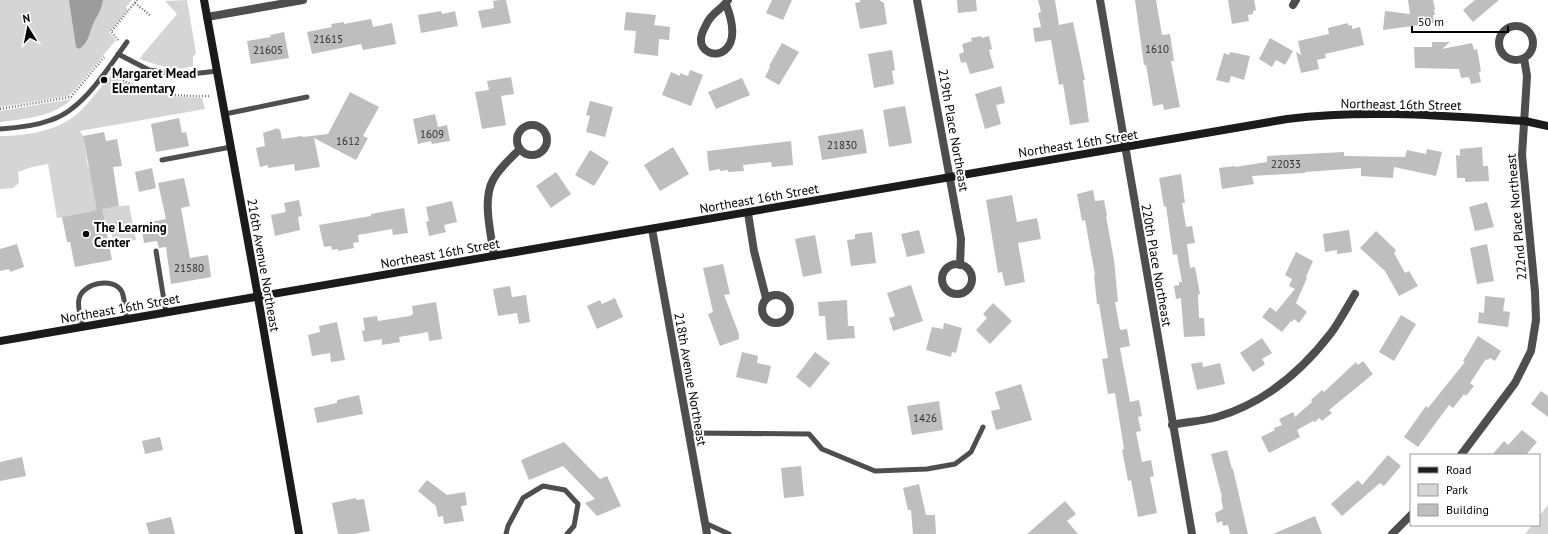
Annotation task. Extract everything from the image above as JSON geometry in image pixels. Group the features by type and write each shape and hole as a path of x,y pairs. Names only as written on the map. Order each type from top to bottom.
{"street":[{"name":"216th Avenue Northeast","path":"204,0 299,534"},
{"path":"207,17 303,0"},
{"name":"219th Place Northeast","path":"916,0 961,239 960,265"},
{"name":"220th Place Northeast","path":"1100,0 1192,534"},
{"path":"727,2 732,21 730,41 725,51 721,53 711,53 703,48 701,38 709,18 727,2"},
{"path":"1519,27 1524,29 1532,38 1532,49 1524,58 1512,60 1503,54 1499,43 1500,38 1507,29 1519,27"},
{"name":"222nd Place Northeast","path":"1462,454 1515,383 1532,351 1536,320 1535,292 1522,155 1527,76 1524,58"},
{"name":"Northeast 16th Street","path":"0,341 748,213 950,176 1323,114 1430,116 1525,121 1548,126"},
{"path":"494,256 487,203 488,190 493,179 520,149"},
{"path":"748,213 754,251 766,298"},
{"name":"218th Avenue Northeast","path":"652,229 707,534"},
{"path":"1172,424 1217,417 1243,407 1265,396 1286,381 1306,363 1332,332 1355,294"},
{"path":"1392,534 1410,516"}],"lane":[{"path":"0,129 17,128 52,120 71,110 87,95 126,42"},
{"path":"118,54 150,70 183,75 217,71"},
{"path":"225,114 308,97"},
{"path":"162,160 231,147"},
{"path":"156,251 166,313"},
{"path":"83,327 79,299 84,290 93,285 107,283 116,285 122,291 127,319"},
{"path":"689,433 809,434 822,449 874,471 927,469 955,464 971,452 983,427"},
{"path":"506,534 508,526 523,498 543,486 565,490 578,504 574,526 567,534"},
{"path":"705,523 729,534"}],"path":[{"path":"114,46 118,40 111,32 137,0"},
{"path":"135,3 151,16"},
{"path":"0,109 71,97 109,51"},
{"path":"113,73 132,84 167,94 185,97 209,96"}],"green space":[{"path":"0,0 132,0 126,7 128,10 109,33 116,40 72,93 68,96 0,107"},
{"path":"187,0 196,53 193,57 193,66 186,68 173,68 140,59 177,14 165,1"},
{"path":"112,74 134,86 155,93 178,97 202,98 205,109 80,131 83,136 88,167 93,167 97,209 129,205 136,240 114,244 109,225 95,227 91,211 57,218 48,164 32,167 18,172 19,183 13,188 0,189 0,136 30,134 60,125 77,114"},
{"path":"72,99 56,110 38,116 0,122 0,111"},
{"path":"1548,505 1548,534 1525,534 1531,526 1540,526 1540,515"}],"shaded area":[{"path":"69,0 103,0 87,41 79,49 76,47"}],"building":[{"path":"506,0 511,23 482,28 478,11 494,8 493,1"},
{"path":"772,0 792,0 783,20 766,13"},
{"path":"860,0 879,0 884,3 887,24 860,29 855,3 860,2"},
{"path":"957,0 976,0 977,11 958,13"},
{"path":"1038,0 1055,0 1059,25 1073,22 1085,80 1083,80 1089,122 1070,125 1063,84 1059,85 1051,40 1035,42 1033,28 1041,27 1038,13 1041,12"},
{"path":"1135,0 1156,0 1162,35 1170,34 1174,61 1171,61 1180,107 1164,110 1163,104 1153,106 1146,65 1144,65"},
{"path":"1228,0 1254,0 1256,10 1253,11 1253,14 1248,15 1249,21 1232,24"},
{"path":"1408,0 1433,0 1435,9 1435,15 1433,15 1434,23 1383,30 1385,11 1410,14"},
{"path":"1475,0 1499,0 1473,22 1463,10"},
{"path":"441,11 442,14 455,11 458,26 421,33 418,15"},
{"path":"626,12 656,15 654,25 670,27 669,40 659,39 658,56 634,53 636,31 624,30"},
{"path":"371,19 373,27 392,23 396,44 363,50 361,44 312,54 307,32 332,27 331,24 344,22 344,24"},
{"path":"1348,23 1349,26 1352,25 1352,29 1360,27 1364,45 1325,54 1326,58 1317,60 1319,69 1301,73 1296,52 1301,55 1298,41 1329,34 1328,28"},
{"path":"284,32 289,58 251,64 247,41 271,37 270,35"},
{"path":"981,36 982,38 989,36 992,49 989,50 994,68 970,74 966,62 961,63 959,54 964,52 962,44 972,41 971,38"},
{"path":"1270,38 1293,51 1285,65 1276,60 1272,67 1259,59"},
{"path":"1432,42 1450,42 1442,49 1472,43 1474,50 1477,49 1481,71 1479,72 1481,82 1471,84 1469,77 1461,78 1459,69 1415,68 1414,47 1432,47"},
{"path":"782,43 799,52 779,85 765,77 770,67 769,66"},
{"path":"892,50 895,70 892,71 894,84 874,88 868,54"},
{"path":"1230,52 1250,56 1244,80 1231,76 1229,83 1216,80 1224,53 1229,55"},
{"path":"690,70 703,75 691,106 662,95 671,72 680,76 680,73 688,76"},
{"path":"511,77 514,94 501,96 506,125 482,129 475,92 489,90 487,81"},
{"path":"742,78 750,95 716,109 708,92"},
{"path":"1001,86 1005,103 996,105 1001,124 985,129 975,94"},
{"path":"350,92 379,107 363,136 368,138 356,160 314,138 320,167 295,171 294,164 268,168 268,165 260,167 256,148 265,146 263,133 278,128 278,130 280,129 282,139 328,134"},
{"path":"590,101 613,107 605,137 586,132 590,116 586,115"},
{"path":"905,106 912,143 889,147 883,110"},
{"path":"435,114 438,127 447,125 450,141 432,144 431,141 418,144 413,119"},
{"path":"179,118 182,133 186,132 189,146 156,152 151,124"},
{"path":"863,129 867,153 822,160 818,136"},
{"path":"104,132 106,141 117,139 122,166 113,167 119,206 97,210 83,136"},
{"path":"791,141 793,165 772,167 771,162 743,165 744,171 728,172 728,170 720,171 720,169 709,171 707,151"},
{"path":"673,147 689,174 660,191 644,165"},
{"path":"1482,147 1483,166 1488,166 1489,181 1465,182 1465,178 1457,178 1456,155 1460,156 1460,149"},
{"path":"1427,149 1442,152 1436,176 1394,167 1393,178 1361,176 1361,168 1252,176 1254,184 1222,189 1219,168 1267,162 1267,156 1344,152 1344,156 1405,157 1407,150 1426,154"},
{"path":"590,150 609,162 594,186 575,175"},
{"path":"152,168 156,188 139,192 135,172"},
{"path":"556,172 571,194 551,208 536,186"},
{"path":"1181,174 1185,203 1182,203 1186,227 1192,226 1195,243 1187,244 1190,268 1195,267 1200,294 1198,295 1199,318 1204,318 1205,336 1184,337 1181,298 1176,299 1174,286 1179,285 1179,282 1182,282 1177,254 1173,255 1166,206 1164,207 1159,178"},
{"path":"184,178 190,206 181,208 190,258 208,255 211,277 171,284 166,247 159,248 157,241 144,243 141,224 166,219 158,183"},
{"path":"1093,190 1095,201 1104,200 1107,216 1114,260 1118,302 1115,302 1120,330 1127,329 1130,346 1120,348 1130,402 1139,400 1142,416 1138,417 1141,431 1136,432 1142,462 1151,460 1154,476 1150,477 1157,513 1138,517 1131,480 1128,481 1122,450 1124,449 1115,393 1108,394 1102,359 1108,358 1099,304 1097,304 1095,275 1085,220 1082,221 1077,194"},
{"path":"1012,195 1017,222 1037,218 1041,239 1018,243 1025,282 1005,286 1002,272 998,273 986,200"},
{"path":"299,200 302,216 298,217 300,230 275,236 271,215 286,212 284,203"},
{"path":"452,201 457,222 444,225 446,232 429,236 426,222 429,221 426,207"},
{"path":"1487,202 1494,227 1475,231 1469,207"},
{"path":"404,208 408,233 393,235 392,229 358,235 359,242 353,243 354,248 338,251 338,249 332,250 331,246 324,247 319,225 371,216 371,214"},
{"name":"The Learning Center","path":"102,209 112,260 75,267 70,242 67,242 62,217"},
{"path":"919,230 925,253 907,257 901,234"},
{"path":"1349,230 1352,252 1337,254 1337,250 1325,252 1323,234"},
{"path":"1376,231 1396,250 1394,253 1405,273 1409,271 1418,286 1399,296 1385,271 1360,248"},
{"path":"872,232 876,263 851,266 847,240 855,239 855,234"},
{"path":"815,235 822,273 803,277 795,239"},
{"path":"17,244 24,267 10,272 9,269 0,271 0,249"},
{"path":"1487,244 1494,281 1477,284 1470,248"},
{"path":"1296,252 1313,261 1296,303 1307,312 1299,323 1294,319 1282,332 1262,317 1270,307 1276,312 1295,289 1289,286 1292,279 1285,275"},
{"path":"723,264 730,294 724,295 739,334 739,339 720,346 708,314 713,312 703,268"},
{"path":"911,285 923,321 893,331 889,318 895,316 887,293"},
{"path":"510,286 512,297 526,295 530,322 519,324 517,313 498,316 493,289"},
{"path":"1485,296 1505,298 1503,311 1510,312 1508,327 1478,323 1479,312 1484,313"},
{"path":"615,298 623,317 597,329 587,306 600,300 602,304"},
{"path":"847,300 848,326 854,326 855,338 827,340 825,316 819,316 818,302"},
{"path":"436,302 442,339 429,341 428,332 399,337 400,342 382,345 382,339 364,342 362,331 365,330 363,318 377,316 378,321 410,316 413,314 412,306"},
{"path":"993,303 1012,321 990,344 976,330 987,318 983,314"},
{"path":"1401,315 1416,324 1394,361 1379,352"},
{"path":"337,322 345,360 331,362 330,353 312,356 308,335 320,332 319,326"},
{"path":"944,323 962,328 956,353 952,352 951,357 926,350 932,327 943,329"},
{"path":"1478,336 1501,351 1495,361 1490,358 1488,360 1486,359 1470,383 1474,386 1466,396 1464,394 1453,408 1449,405 1418,447 1404,437 1426,406 1428,408 1465,362 1463,361"},
{"path":"1262,338 1272,353 1262,359 1265,364 1253,372 1240,353"},
{"path":"742,352 758,356 757,363 771,366 767,384 736,377"},
{"path":"815,352 830,363 810,388 796,377"},
{"path":"1363,361 1373,374 1329,410 1332,413 1322,421 1319,418 1315,422 1313,421 1297,430 1300,437 1269,453 1261,437 1275,430 1274,428 1282,425 1279,419 1293,412 1295,417 1312,402 1311,400 1322,390 1324,392 1356,362 1358,365"},
{"path":"1202,362 1203,367 1220,363 1225,384 1197,390 1191,364"},
{"path":"1021,384 1032,420 996,430 991,411 1000,409 995,392"},
{"path":"1541,391 1548,396 1548,417 1531,404"},
{"path":"359,395 363,414 317,423 314,408 337,403 337,400"},
{"path":"939,401 943,430 912,435 907,406"},
{"path":"1522,430 1537,442 1527,454 1493,454 1504,441 1508,445"},
{"path":"160,437 163,450 145,454 142,441"},
{"path":"564,442 600,479 607,476 621,506 597,516 585,503 595,499 563,466 529,480 521,460"},
{"path":"1227,450 1233,469 1248,534 1230,534 1228,525 1223,526 1222,521 1217,523 1215,513 1223,509 1222,497 1211,454"},
{"path":"1388,455 1401,466 1384,486 1380,483 1342,516 1331,504 1358,480 1362,485"},
{"path":"22,457 26,476 0,481 0,462"},
{"path":"801,466 804,496 784,498 781,468"},
{"path":"427,480 447,495 465,492 467,505 461,506 464,521 444,524 443,516 438,517 436,506 418,491"},
{"path":"919,484 926,515 935,515 936,534 913,534 911,510 908,510 903,488"},
{"path":"356,498 356,500 364,499 370,531 354,534 338,534 332,503"},
{"path":"1065,501 1076,514 1067,521 1078,534 1027,534"},
{"path":"1315,516 1322,534 1273,534"},
{"path":"171,517 175,534 149,534 146,523"}],"place":[{"name":"Margaret Mead Elementary","path":"104,80"},
{"name":"The Learning Center","path":"86,234"}]}
